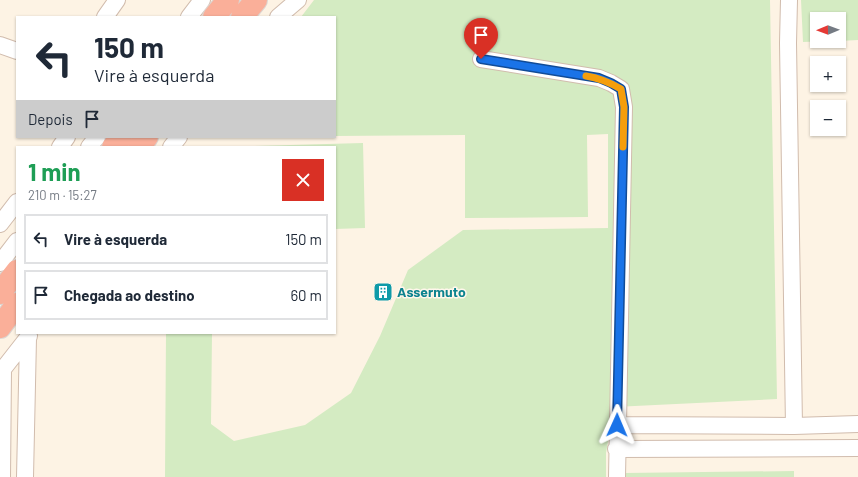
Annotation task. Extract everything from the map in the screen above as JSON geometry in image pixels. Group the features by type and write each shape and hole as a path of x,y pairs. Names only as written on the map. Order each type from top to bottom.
{"highway":[{"path":"215,16 228,0"},
{"path":"243,16 256,0"},
{"path":"114,146 120,138"},
{"path":"140,146 146,138"},
{"path":"0,293 16,272"},
{"path":"0,327 16,305"}],"street":[{"path":"106,16 117,0"},
{"path":"190,16 202,0"},
{"path":"279,16 298,0"},
{"path":"789,0 788,43 794,426"},
{"path":"0,45 16,51"},
{"path":"481,59 599,78 621,89 624,107 616,449 617,477"},
{"path":"90,146 96,138"},
{"path":"0,224 16,203"},
{"path":"0,263 16,242"},
{"path":"2,477 2,371 30,336"},
{"path":"25,477 30,336"},
{"path":"617,425 794,426 858,424"},
{"path":"616,449 858,448"}],"green space":[{"path":"314,0 770,0 777,399 614,407 606,453 606,477 165,477 166,334 212,334 211,424 234,441 305,425 351,393 380,336 408,270 463,230 608,228 608,134 587,135 588,217 465,218 465,135 336,136 336,16 302,16"},
{"path":"801,0 858,0 858,40 846,41 846,12 810,12 810,42 803,42"},
{"path":"363,143 365,228 336,229 336,146 256,146"},
{"path":"794,471 794,477 624,477 624,473"}],"slow traffic":[{"path":"586,76 599,78 621,89 624,107 623,147"}],"place":[{"name":"Assermuto","path":"383,292"}],"route":[{"path":"481,59 599,78 621,89 624,107 617,425"}]}
